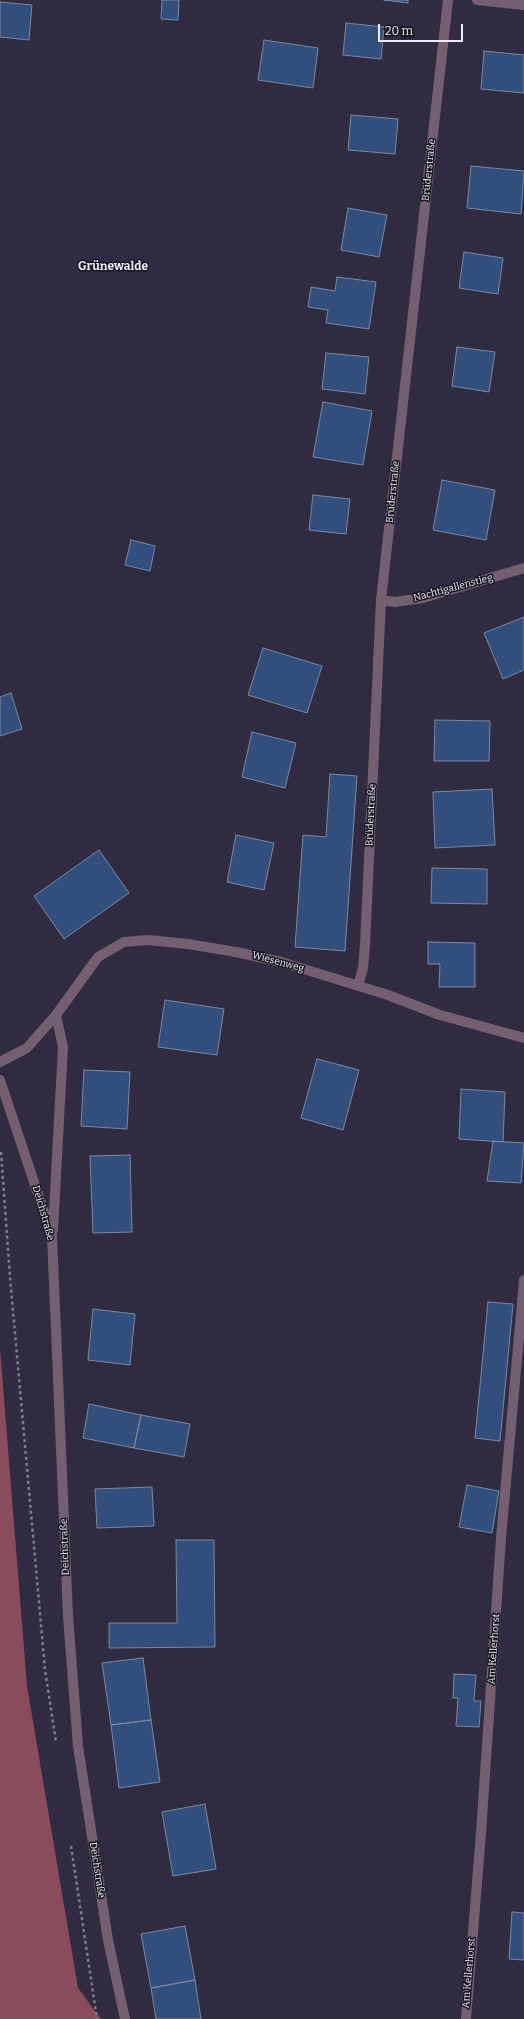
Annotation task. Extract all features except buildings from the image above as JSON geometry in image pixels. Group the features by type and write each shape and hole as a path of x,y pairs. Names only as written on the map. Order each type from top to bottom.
{"street":[{"name":"Brüderstraße","path":"358,986 363,968 365,945 381,600 448,0"},
{"path":"477,0 524,5"},
{"name":"Nachtigallenstieg","path":"381,600 395,602 423,598 524,568"},
{"name":"Wiesenweg","path":"0,1062 26,1048 56,1015 98,957 124,942 148,940 188,944 282,962 358,986 440,1015 524,1038"},
{"path":"52,1236 63,1047 56,1015"},
{"name":"Deichstraße","path":"0,1080 52,1236 68,1616 78,1746 108,1940 125,2019"},
{"name":"Am Kellerhorst","path":"466,2019 482,1825 502,1530 524,1280"}],"path":[{"path":"1,1151 10,1277 45,1670 57,1748"},
{"path":"70,1841 97,2019"}],"shaded area":[{"path":"0,1349 27,1686 78,1988 101,2019 0,2019"}],"district":[{"name":"Grünewalde","path":"113,267"}]}
